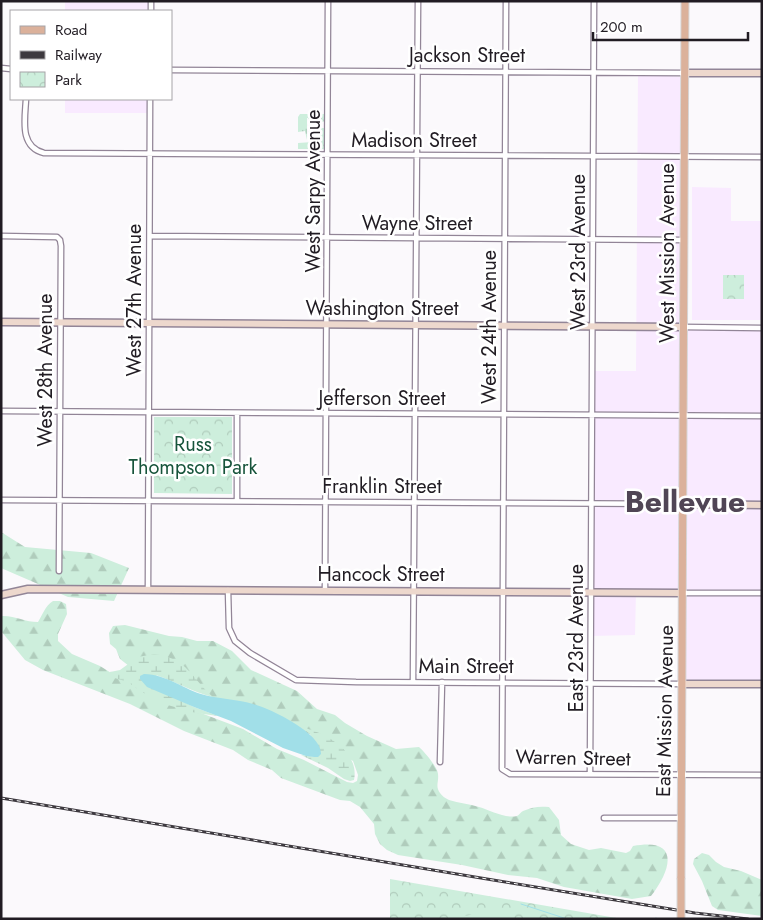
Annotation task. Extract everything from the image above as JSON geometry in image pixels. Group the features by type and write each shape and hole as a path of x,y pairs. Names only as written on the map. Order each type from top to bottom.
{"main road":[{"name":"West Mission Avenue","path":"682,504 685,1"},
{"name":"East Mission Avenue","path":"681,919 682,504"}],"street":[{"name":"West Sarpy Avenue","path":"325,590 328,1"},
{"path":"413,682 418,1"},
{"name":"West 24th Avenue","path":"505,772 501,764 506,1"},
{"name":"West 23rd Avenue","path":"591,503 594,1"},
{"name":"Jackson Street","path":"172,70 762,73"},
{"name":"Madison Street","path":"26,100 26,135 28,143 38,151 150,154 762,157"},
{"name":"West 27th Avenue","path":"148,589 150,100"},
{"name":"West 28th Avenue","path":"1,236 57,237 60,240 59,571"},
{"name":"Wayne Street","path":"150,236 684,240"},
{"name":"Washington Street","path":"1,322 762,328"},
{"name":"Jefferson Street","path":"1,411 762,416"},
{"path":"237,413 237,501"},
{"name":"Franklin Street","path":"1,500 762,505"},
{"name":"East 23rd Avenue","path":"590,774 591,503"},
{"name":"Hancock Street","path":"1,595 28,589 762,593"},
{"name":"Main Street","path":"228,590 229,628 235,641 250,654 290,677 305,681 762,684"},
{"path":"440,762 442,682"},
{"name":"Warren Street","path":"505,772 510,774 762,775"},
{"path":"604,818 680,818"}],"shaded area":[{"path":"65,1 151,1 151,10 65,10"},
{"path":"638,73 680,77 683,327 762,328 762,684 681,684 682,593 636,592 635,635 591,636 592,371 636,371"},
{"path":"65,100 150,100 150,113 65,113"},
{"path":"692,187 731,188 731,221 762,221 762,320 692,320"}],"green space":[{"path":"300,114 325,114 325,121 323,122 309,121 307,118 307,140 305,131 298,132 298,117"},
{"path":"317,128 325,128 325,149 298,149 298,143 316,141"},
{"path":"723,275 744,275 744,299 723,299"},
{"name":"Russ Thompson Park","path":"154,417 232,417 232,494 154,493"},
{"path":"201,468 212,468 212,483 201,483"},
{"path":"1,532 25,547 91,553 129,568 114,601 68,597 1,568"},
{"path":"53,601 60,601 66,604 67,614 58,634 58,641 72,654 193,710 243,729 277,749 304,760 347,782 353,783 357,781 358,775 353,761 315,736 220,702 198,688 129,666 120,659 116,649 110,644 109,633 113,626 125,625 169,636 197,641 213,641 232,651 251,670 297,691 317,709 335,715 367,736 396,749 419,747 436,768 438,774 437,786 442,795 448,799 512,817 533,808 549,807 559,820 561,835 571,844 589,850 601,848 626,853 633,846 648,844 659,846 665,851 668,858 664,876 651,896 632,899 564,887 537,878 508,875 462,865 398,855 380,844 375,834 374,824 360,807 350,801 340,800 281,778 272,770 248,760 233,750 184,731 130,704 43,670 25,660 1,631 1,616 38,622 46,608"},
{"path":"154,654 166,656 182,665 213,697 156,675 180,700 218,716 196,713 164,704 128,682 111,677 110,672 120,670 138,657"},
{"path":"301,727 329,738 346,752 354,770 354,780 344,779 328,768 301,755 318,757 310,734"},
{"path":"702,853 709,855 724,867 741,871 762,880 762,916 718,910 712,906 693,864 694,859"},
{"path":"390,879 622,919 390,919"},
{"path":"483,912 502,913 517,919 462,919 461,917"}],"water":[{"path":"144,674 167,679 201,694 247,702 283,716 305,730 313,738 319,746 321,754 318,757 306,756 283,748 231,721 147,687 140,679 140,676"}],"waterway":[{"path":"521,904 567,919"}],"railway":[{"path":"1,798 695,913 748,919"}],"district":[{"name":"Bellevue","path":"685,501"}]}
